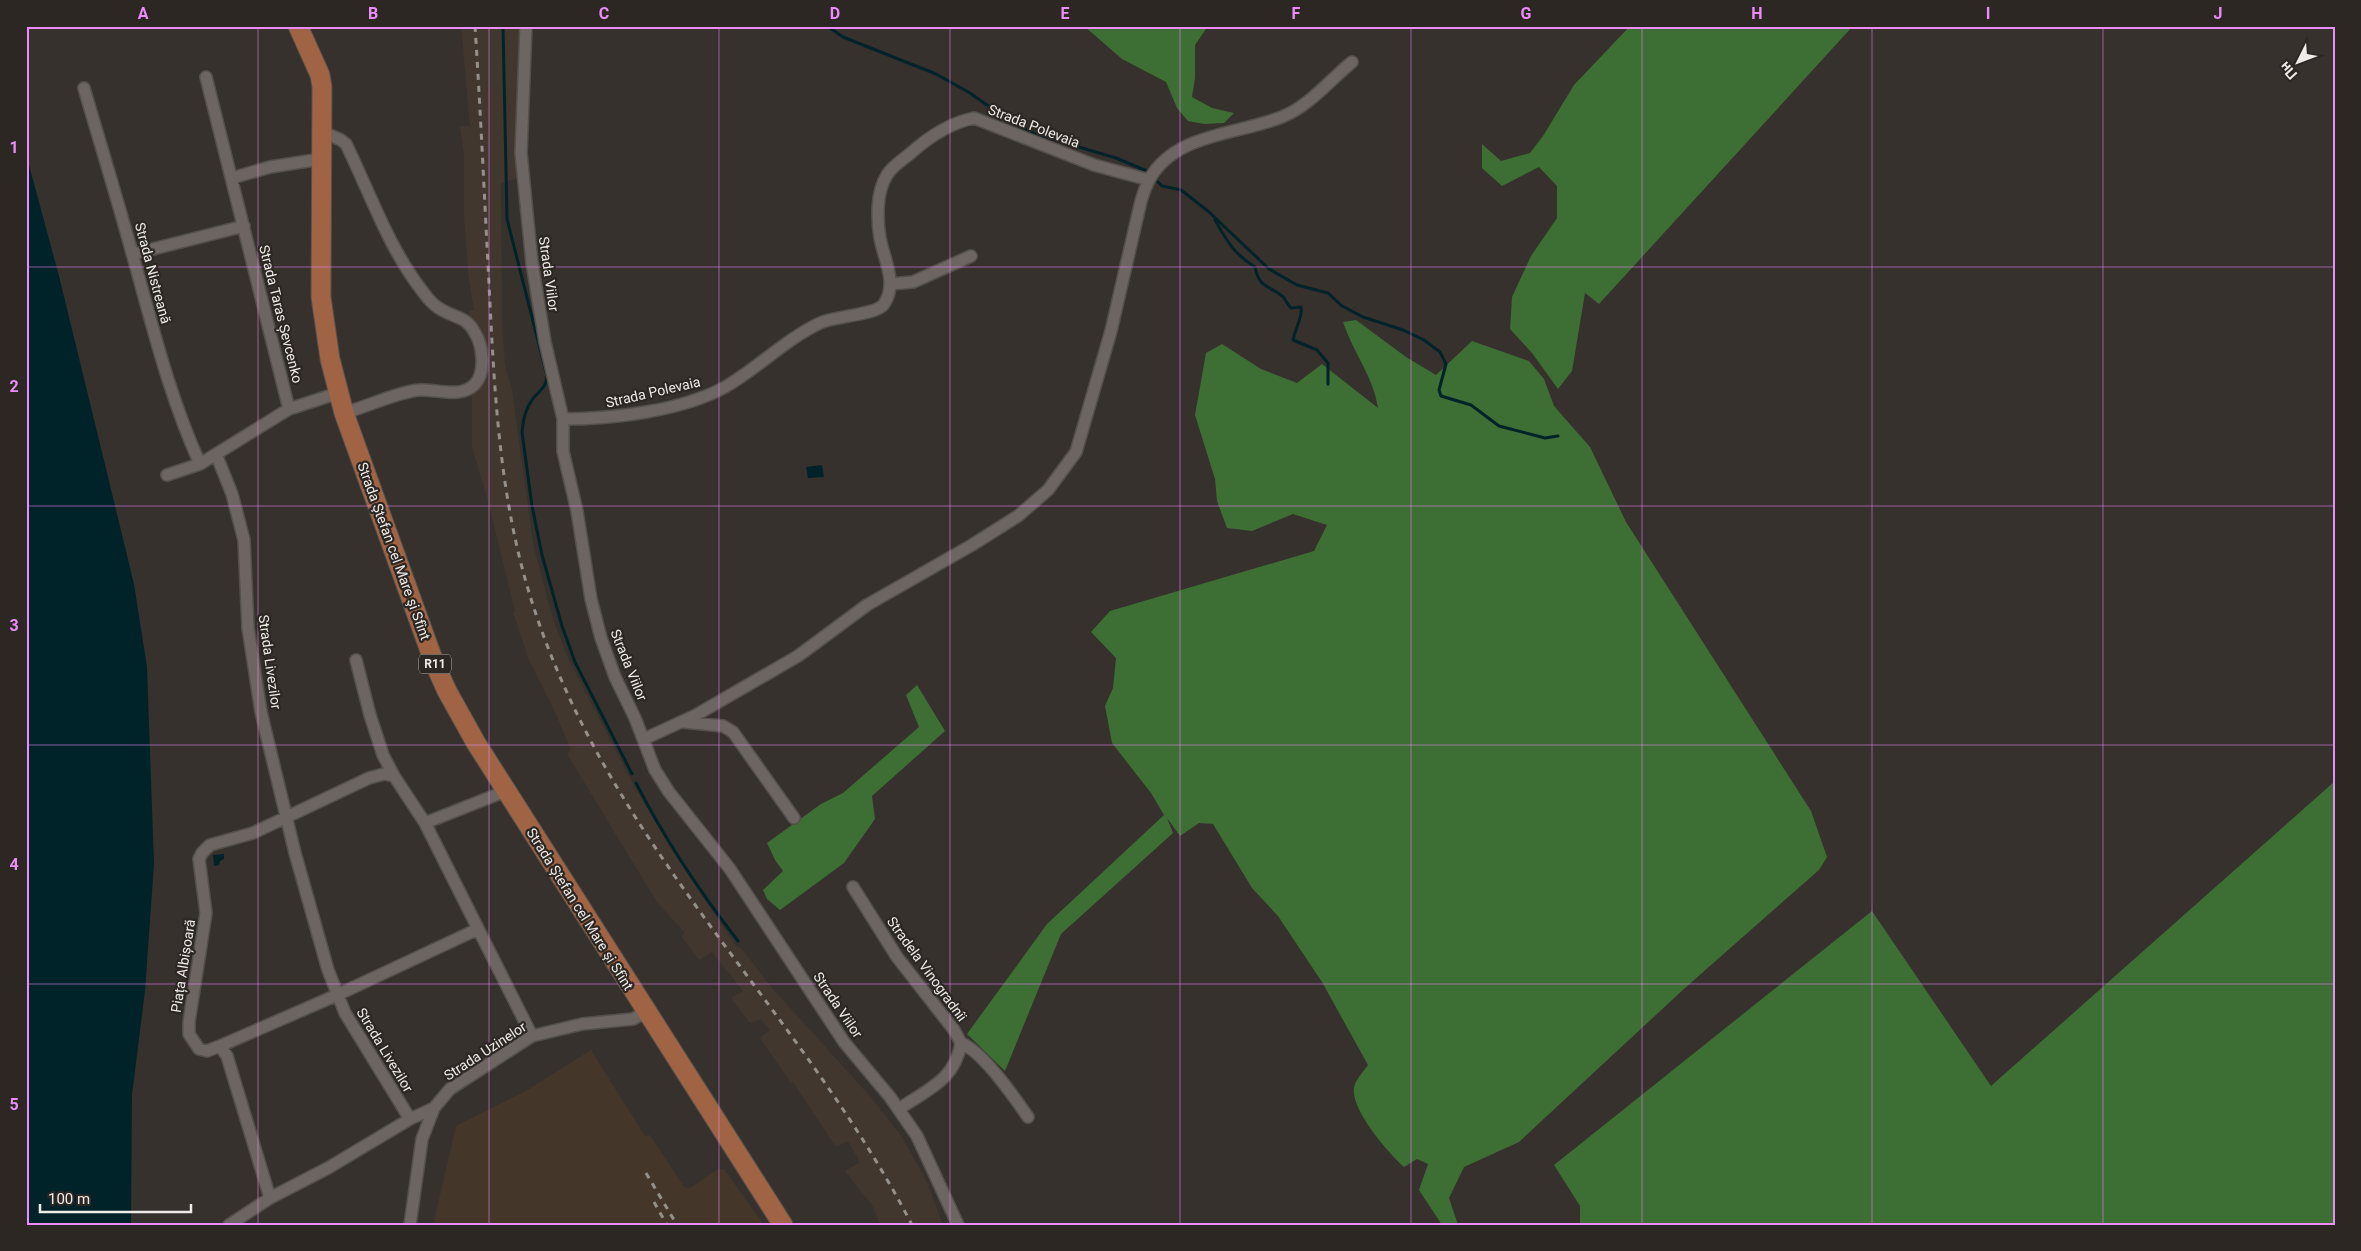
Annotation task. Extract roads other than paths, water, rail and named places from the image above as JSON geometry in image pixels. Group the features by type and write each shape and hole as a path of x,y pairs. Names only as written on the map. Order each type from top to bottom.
{"main road":[{"name":"Strada Ştefan cel Mare şi Sfînt","path":"298,26 320,75 323,102 321,297 338,393 434,662 458,714 783,1225"}],"street":[{"name":"Strada Viilor","path":"526,26 521,153 537,297 563,420 563,451 576,510 594,614 615,677 644,739 655,770 669,792 730,869 844,1042 899,1109 926,1152 958,1225"},
{"path":"644,739 758,681 798,656 867,605 972,545 1018,516 1048,490 1076,452 1110,332 1141,201 1149,180 1164,162 1186,147 1211,137 1274,120 1294,110 1352,62"},
{"name":"Strada Taras Șevcenko","path":"206,77 289,408"},
{"name":"Strada Nistreană","path":"84,88 133,254 161,364 200,464"},
{"name":"Strada Polevaia","path":"563,420 618,418 682,403 710,394 726,386 820,323 843,316 864,314 880,309 884,304 890,284 879,226 880,200 887,174 924,141 959,121 974,118 1094,165 1149,180"},
{"path":"323,132 346,144 379,219 410,275 436,306 463,319 479,340 482,363 474,385 465,390 453,392 412,391 344,413"},
{"path":"232,178 270,167 321,159"},
{"path":"133,254 244,226"},
{"path":"890,284 913,282 971,256"},
{"path":"167,475 200,464 289,408 338,393"},
{"name":"Strada Livezilor","path":"216,454 232,494 244,540 250,642 261,712 295,853 328,970 350,1022 410,1119"},
{"path":"356,660 383,755 394,776 425,823 532,1036"},
{"path":"681,721 723,726 733,732 794,818"},
{"path":"287,816 313,806 369,778 384,774 394,776"},
{"path":"425,823 506,791"},
{"name":"Piața Albișoară","path":"220,1046 207,1051 199,1050 189,1034 192,998 206,913 199,866 202,853 210,845 253,833 287,816"},
{"name":"Stradela Vinogradnîi","path":"853,887 897,957 954,1030 961,1043 974,1051 1028,1117"},
{"path":"270,1198 227,1056 220,1046 337,995 478,928"},
{"name":"Strada Uzinelor","path":"410,1225 417,1162 422,1139 434,1108 450,1089 532,1036 582,1024 633,1019 646,1012"},
{"name":"Stradela Vinogradnîi","path":"899,1109 936,1086 947,1076 961,1043"},
{"path":"229,1225 270,1198 328,1168 410,1119 434,1108"}],"water":[{"path":"26,154 59,276 134,584 147,667 154,864 145,991 132,1095 131,1225 26,1225"},
{"path":"822,465 824,477 808,478 806,467"},
{"path":"224,854 224,859 220,861 219,865 214,866 213,855"}],"waterway":[{"path":"503,26 507,219 547,376 544,387 528,407 522,428 532,506 542,555 562,626 575,662 632,774"},
{"path":"827,26 843,37 936,74 970,93 1011,122 1035,134 1116,158 1147,171"},
{"path":"1158,182 1162,186 1181,190 1209,212 1269,269 1297,285 1328,293 1342,306 1363,317 1403,330 1424,340 1440,352 1446,364 1439,390 1441,396 1471,405 1499,426 1545,438 1558,436"},
{"path":"1215,220 1232,246 1255,267 1263,284 1280,294 1291,308 1301,307 1301,315 1293,340 1317,350 1328,363 1328,384"},
{"path":"636,783 658,824 683,864 738,941"}],"railway":[{"path":"475,26 492,341 501,454 513,529 539,623 555,665 583,726 640,824 679,882 841,1106 878,1164 912,1225"},
{"path":"646,1173 677,1225"},
{"path":"654,1202 667,1225"}]}
